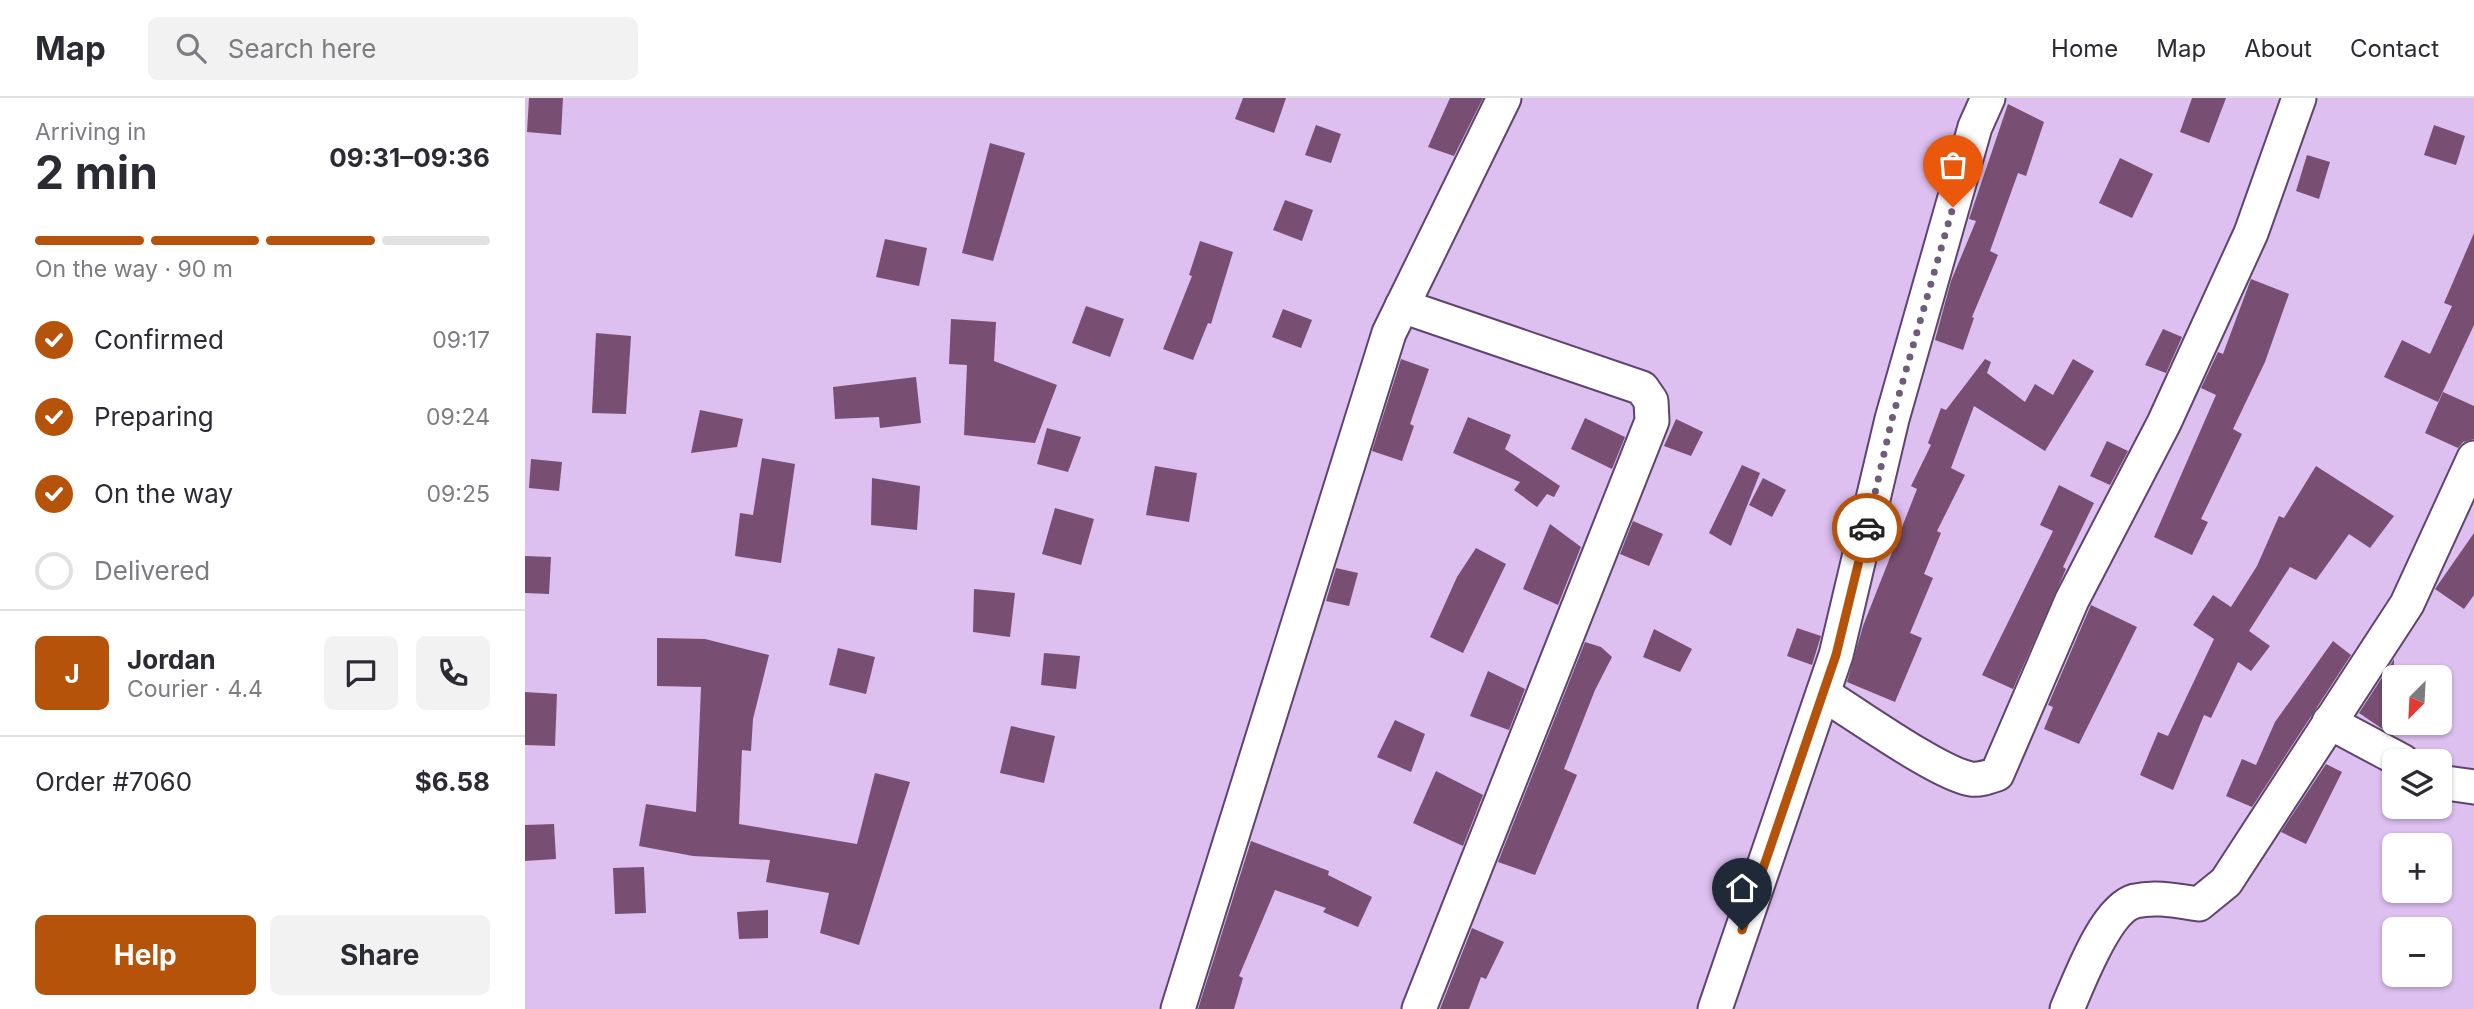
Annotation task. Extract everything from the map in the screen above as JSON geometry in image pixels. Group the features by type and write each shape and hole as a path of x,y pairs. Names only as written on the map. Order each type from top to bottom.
{"street":[{"path":"1178,1009 1389,333 1504,98"},
{"path":"1715,1009 1836,655 1892,419 1975,127 1988,98"},
{"path":"1823,694 1946,770 1969,779 1982,779 1997,774 2072,600 2164,423 2251,233 2299,98"},
{"path":"1402,306 1642,388 1651,401 1652,421 1419,1009"},
{"path":"2067,1009 2109,921 2132,902 2162,899 2199,904 2226,882 2407,604 2474,458"},
{"path":"2329,722 2382,750"},
{"path":"2452,784 2474,787"}],"building":[{"path":"529,98 563,98 561,135 527,132"},
{"path":"1243,98 1286,98 1274,133 1235,119"},
{"path":"1450,98 1483,98 1454,156 1428,147"},
{"path":"2192,98 2226,98 2209,143 2180,132"},
{"path":"2008,104 2044,122 2026,176 2018,173 1990,251 1998,255 1972,317 1974,318 1963,350 1935,340 1951,281 1976,221 1969,219"},
{"path":"1316,125 1341,134 1331,163 1305,155"},
{"path":"2434,125 2465,136 2456,165 2424,155"},
{"path":"990,143 1025,153 993,261 962,253"},
{"path":"2307,155 2330,162 2319,199 2296,191"},
{"path":"2120,158 2153,174 2132,218 2099,203"},
{"path":"1285,200 1313,210 1302,241 1273,230"},
{"path":"2474,233 2474,325 2438,402 2384,377 2402,340 2430,354 2452,306 2444,303"},
{"path":"885,239 927,248 919,286 876,277"},
{"path":"1200,241 1233,252 1211,324 1208,323 1193,360 1163,349 1192,276 1189,275"},
{"path":"2251,279 2289,294 2265,362 2233,429 2242,434 2201,519 2208,522 2192,555 2154,537 2216,395 2201,388 2218,352 2223,354"},
{"path":"1086,306 1124,319 1110,357 1072,343"},
{"path":"1283,309 1312,320 1301,348 1272,337"},
{"path":"951,319 996,322 994,361 1057,385 1035,443 964,435 967,365 949,364"},
{"path":"2163,329 2182,337 2166,373 2145,365"},
{"path":"596,333 631,336 626,414 592,413"},
{"path":"1401,359 1429,369 1410,424 1414,426 1402,461 1372,451"},
{"path":"1985,359 1991,362 1987,373 2025,402 2035,384 2053,395 2073,359 2094,371 2045,451 1974,406 1951,468 1965,475 1937,531 1941,533 1924,574 1933,578 1910,633 1922,638 1895,702 1847,682 1863,626 1917,489 1911,486 1931,445 1928,443 1941,408 1946,410"},
{"path":"916,377 921,423 880,428 879,417 835,419 833,387"},
{"path":"2443,392 2474,406 2474,439 2463,442 2458,448 2425,433"},
{"path":"700,410 743,419 737,447 691,453"},
{"path":"1468,417 1511,435 1505,449 1560,486 1554,497 1547,494 1537,507 1514,490 1520,482 1453,453"},
{"path":"1585,418 1625,437 1612,469 1571,449"},
{"path":"1676,419 1703,432 1691,456 1664,446"},
{"path":"1047,428 1081,437 1068,472 1037,464"},
{"path":"2107,441 2128,451 2110,485 2090,476"},
{"path":"762,458 795,464 781,563 735,556 740,513 753,515"},
{"path":"531,459 562,462 559,491 529,488"},
{"path":"1742,465 1760,473 1731,546 1709,533"},
{"path":"1155,466 1197,473 1189,522 1146,515"},
{"path":"2316,466 2394,516 2370,548 2349,534 2316,580 2290,567 2249,631 2270,646 2251,671 2238,662 2211,718 2204,715 2173,790 2140,775 2158,732 2168,736 2214,639 2193,625 2213,595 2231,607 2257,566 2279,516 2284,518"},
{"path":"872,478 920,486 917,530 871,525"},
{"path":"1763,478 1786,490 1772,517 1749,505"},
{"path":"2059,485 2094,503 2063,567 2066,569 2013,689 1982,675 2053,531 2040,525"},
{"path":"1055,508 1094,519 1081,565 1042,554"},
{"path":"1633,521 1663,534 1649,566 1620,554"},
{"path":"1550,524 1581,547 1558,605 1523,589"},
{"path":"2474,533 2474,595 2464,609 2435,589"},
{"path":"1476,548 1506,564 1463,653 1430,637 1457,577"},
{"path":"525,556 551,557 549,594 525,593"},
{"path":"1336,568 1358,573 1349,606 1326,601"},
{"path":"974,589 1015,593 1010,637 973,632"},
{"path":"2091,605 2137,627 2079,744 2044,729 2053,707 2048,705"},
{"path":"1797,628 1821,636 1812,665 1787,656"},
{"path":"1654,629 1692,649 1680,672 1643,657"},
{"path":"657,638 705,639 769,655 753,719 751,751 742,750 739,824 857,844 875,773 910,782 859,945 820,933 829,893 766,882 770,860 693,856 639,846 646,804 696,812 701,687 657,686"},
{"path":"2333,641 2351,655 2252,807 2226,796 2242,759 2256,765 2275,722"},
{"path":"1585,642 1601,647 1612,657 1595,690 1564,769 1577,775 1535,875 1498,862"},
{"path":"838,648 875,657 866,694 829,685"},
{"path":"1044,653 1080,656 1076,689 1041,685"},
{"path":"1488,671 1525,689 1509,730 1470,716"},
{"path":"2382,678 2382,729 2359,713"},
{"path":"525,692 557,694 555,746 525,745"},
{"path":"1395,720 1425,734 1411,772 1377,757"},
{"path":"1011,726 1055,736 1044,783 1000,773"},
{"path":"2326,764 2342,772 2306,844 2281,832"},
{"path":"1436,771 1483,795 1463,846 1413,823"},
{"path":"554,824 556,859 525,861 525,825"},
{"path":"1251,841 1329,871 1328,875 1372,897 1358,927 1323,912 1326,908 1275,890 1239,976 1243,978 1234,1009 1198,1009"},
{"path":"644,867 646,913 615,914 613,868"},
{"path":"768,910 768,938 739,939 737,912"},
{"path":"1472,928 1504,942 1486,979 1481,977 1469,1009 1440,1009"}],"way so far":[{"path":"1867,528 1892,419 1953,207"}],"route":[{"path":"1742,930 1836,655 1867,528"}]}
